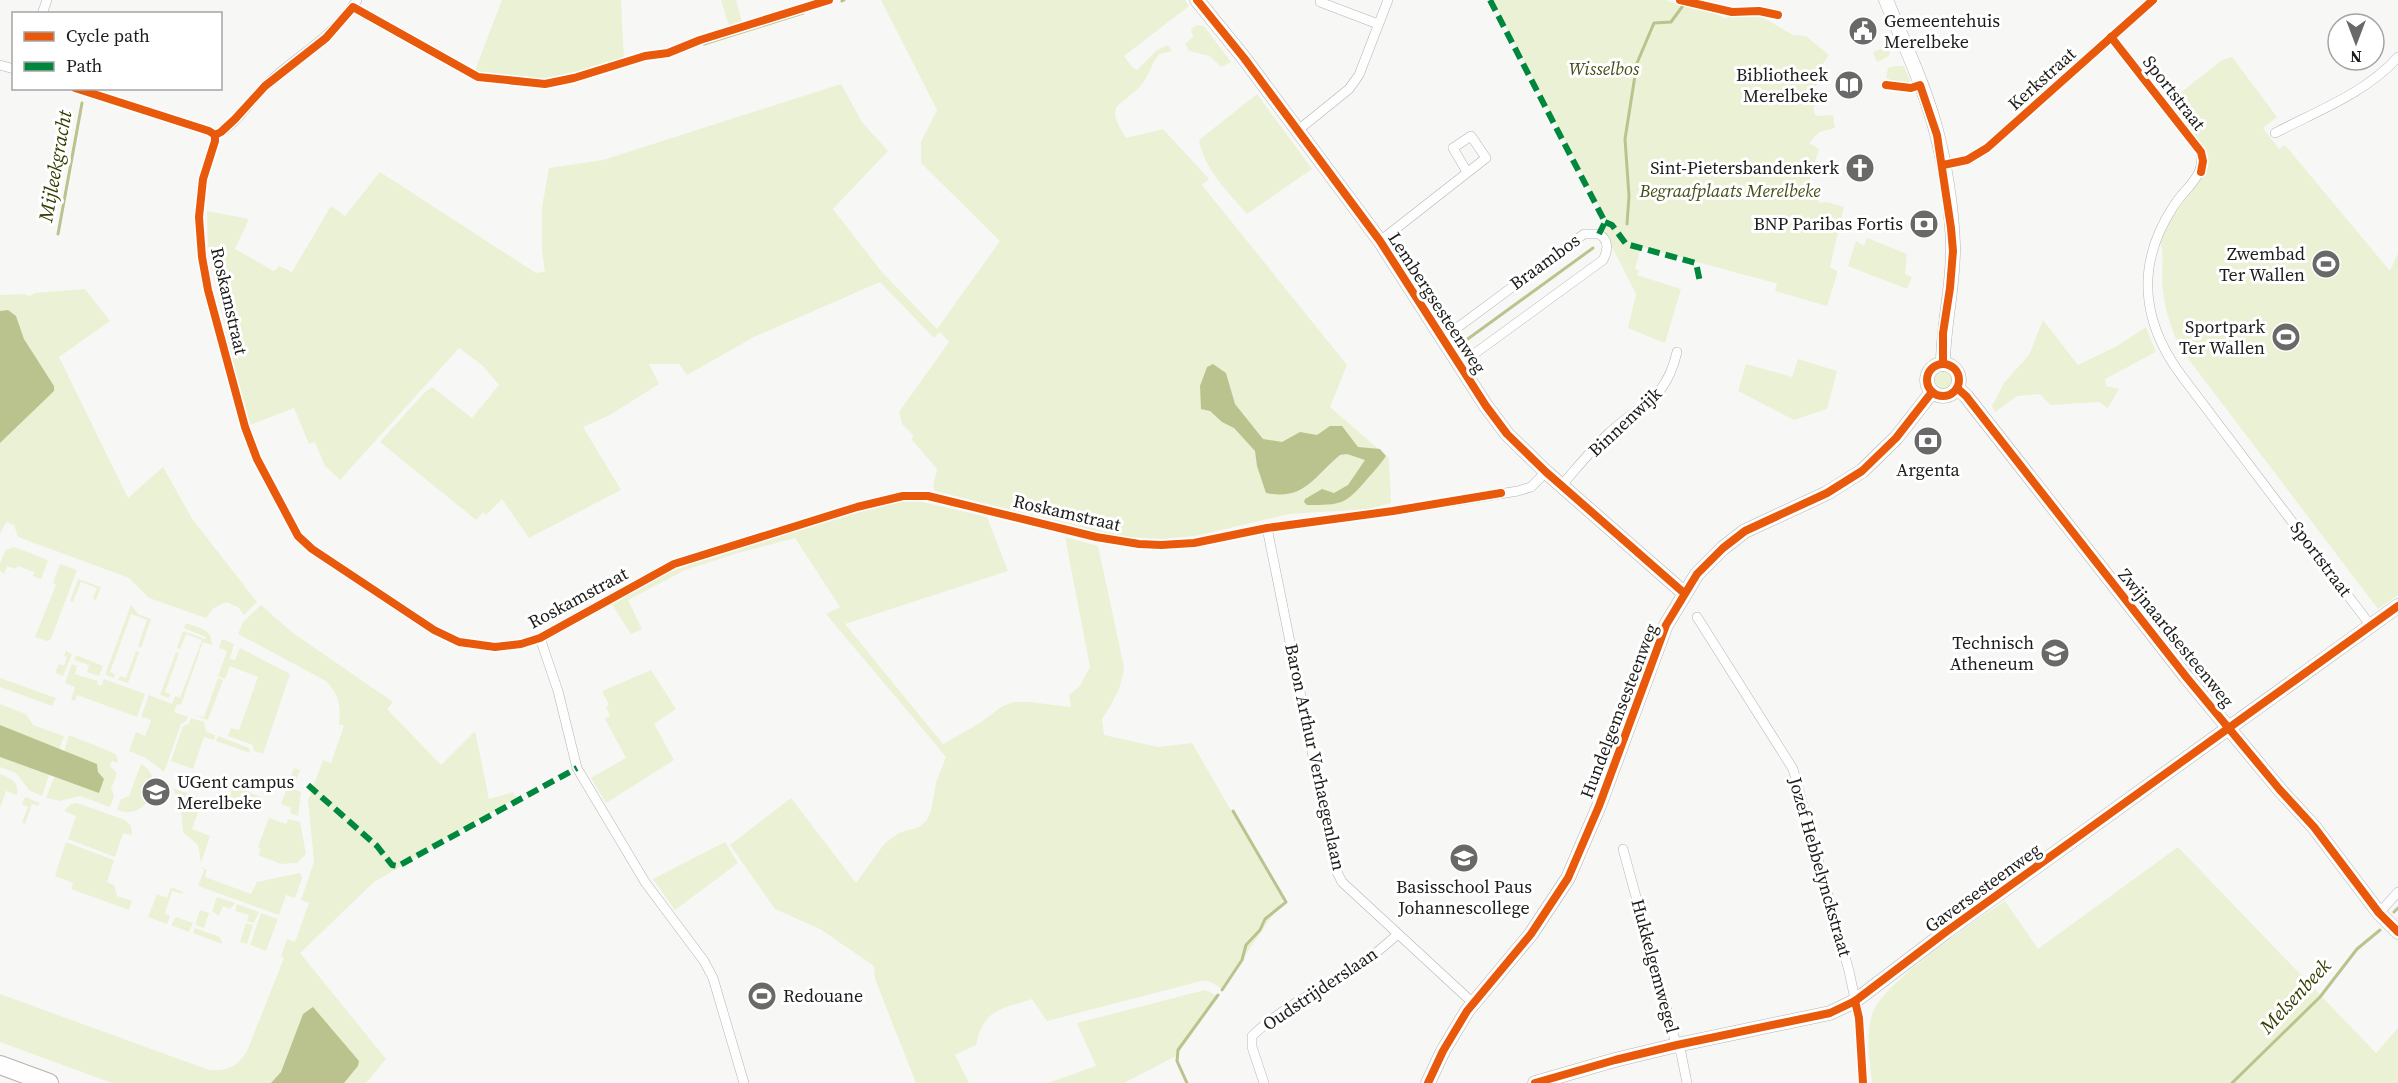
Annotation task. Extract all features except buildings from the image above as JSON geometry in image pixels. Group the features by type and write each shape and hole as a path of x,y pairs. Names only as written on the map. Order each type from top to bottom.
{"highway":[{"path":"0,1065 49,1083"}],"main road":[{"name":"Lembergsesteenweg","path":"1197,0 1244,58 1380,241 1459,365 1507,434 1561,486 1684,592"},
{"path":"1886,0 1933,121 1943,165 1953,246 1943,364"},
{"path":"1943,364 1954,368 1959,378 1957,388 1947,395 1937,395 1928,387 1927,376 1934,367 1943,364"},
{"name":"Zwijnaardsesteenweg","path":"1957,388 1966,396 2187,678 2280,790 2314,827 2379,913 2398,932"},
{"name":"Hundelgemsesteenweg","path":"1428,1083 1443,1051 1473,1003 1531,934 1568,878 1599,806 1666,625 1696,574 1745,531 1827,493 1868,466 1896,438 1932,392"},
{"name":"Gaversesteenweg","path":"1535,1083 1677,1045 1830,1013 1855,1001 1947,931 2398,606"}],"street":[{"path":"81,90 209,131 215,135 235,119 265,86 326,38 357,0"},
{"path":"700,40 829,0"},
{"path":"1297,131 1349,89 1359,75 1388,0"},
{"name":"Kerkstraat","path":"1943,165 1967,160 1987,148 2111,37 2139,4 2153,0"},
{"path":"1320,2 1378,24"},
{"name":"Sportstraat","path":"2111,37 2200,152 2203,161 2201,171 2174,205 2152,249 2149,302 2156,333 2167,357 2371,626"},
{"path":"2274,133 2371,82 2387,70 2398,57"},
{"name":"Roskamstraat","path":"215,135 203,179 199,217 202,257 245,427 257,459 298,536 321,555 434,630 459,642 495,647 521,644 540,638 675,564 857,507 903,496 928,496 1096,537 1139,544 1194,543 1267,528 1518,491 1531,487 1546,472"},
{"path":"1380,241 1467,171"},
{"name":"Braambos","path":"1442,339 1584,234 1599,234 1605,239 1607,247 1603,260 1459,365"},
{"name":"Binnenwijk","path":"1561,486 1607,435 1644,407 1660,391 1673,369 1677,352"},
{"name":"Baron Arthur Verhaegenlaan","path":"1267,528 1336,870 1342,882 1473,1003"},
{"name":"Jozef Hebbelynckstraat","path":"1697,617 1793,769 1835,918 1859,1018 1863,1083"},
{"path":"540,638 560,701 577,768 645,882 704,961 713,978 744,1083"},
{"name":"Hukkelgemwegel","path":"1623,849 1687,1083"},
{"path":"2379,913 2398,892"},
{"name":"Oudstrijderslaan","path":"1264,1083 1252,1047 1252,1036 1294,1003 1325,984 1338,979 1398,934"}],"green space":[{"path":"502,0 621,0 624,60 552,79 507,79 474,73"},
{"path":"721,0 736,0 742,22 729,26"},
{"path":"881,0 1185,0 1189,6 1124,56 1137,70 1157,50 1168,45 1172,51 1159,54 1143,83 1118,106 1115,111 1119,126 1126,138 1163,129 1209,179 1202,185 1347,365 1330,407 1389,458 1391,503 1369,509 1289,514 1195,536 1162,539 1126,537 935,491 933,486 937,469 912,440 913,435 902,424 899,412 949,342 940,332 934,338 880,282 754,337 687,375 679,364 649,364 659,384 610,415 583,427 621,490 529,538 502,499 486,515 483,512 476,520 380,442 432,387 472,418 499,385 483,366 459,348 340,480 325,466 315,442 309,444 294,408 250,425 239,388 208,251 207,211 249,219 235,249 274,271 279,266 292,272 331,206 345,216 380,172 536,273 545,272 542,251 542,207 549,168 603,160 841,84 862,122 888,151 833,209 881,271 937,329 1000,241 921,163 921,142 937,110"},
{"path":"1492,0 1666,0 1726,19 1728,15 1755,13 1793,35 1806,36 1829,55 1812,79 1818,83 1815,88 1819,96 1814,111 1816,116 1833,115 1835,128 1819,132 1809,143 1819,149 1807,188 1820,203 1827,202 1844,207 1830,267 1837,271 1837,274 1827,306 1775,291 1777,284 1775,283 1641,247 1635,269 1639,270 1637,275 1681,289 1665,343 1628,328 1636,294 1603,229 1606,220"},
{"path":"1197,25 1204,26 1231,62 1221,67 1210,56 1189,51 1185,44 1193,37 1191,29"},
{"path":"1892,45 1889,56 1877,62 1873,52"},
{"name":"Sportpark Ter Wallen","path":"2232,57 2277,117 2263,128 2279,149 2285,145 2390,271 2398,253 2398,595 2378,609 2180,348 2168,315 2162,279 2160,242 2164,229 2204,173 2206,160 2170,101 2222,60"},
{"path":"1904,66 1911,83 1896,83 1886,78 1888,68"},
{"path":"1257,94 1312,169 1247,214 1211,170 1199,140"},
{"path":"1867,238 1907,254 1905,274 1912,277 1907,289 1848,266 1856,241 1864,246"},
{"path":"85,289 110,321 59,357 128,498 163,467 193,520 257,602 244,615 238,607 226,602 214,608 206,618 149,598 129,578 18,537 14,525 6,522 0,534 0,443 54,390 54,386 24,339 16,316 0,311 0,295 30,296 35,293"},
{"path":"2043,320 2078,365 2117,346 2146,327 2156,352 2105,379 2106,386 2119,389 2108,408 2099,402 2050,405 2040,394 2017,396 1995,412 1992,406 2004,383 2029,355"},
{"path":"1798,359 1837,371 1827,409 1794,420 1738,391 1746,364 1792,377"},
{"path":"1943,371 1949,374 1952,380 1949,386 1943,389 1937,386 1934,380 1937,374"},
{"path":"903,500 914,500 987,517 1008,571 845,624 943,744 980,723 1001,707 1013,702 1071,707 1069,695 1079,687 1090,667 1065,537 1098,546 1124,667 1119,688 1102,719 1104,735 1158,747 1192,743 1283,900 1222,989 1209,981 1201,981 1047,1021 1032,999 995,1012 984,1024 976,1045 955,1055 969,1083 916,1083 875,979 874,966 820,929 775,909 730,845 791,798 856,883 885,843 899,833 919,827 926,821 946,757 826,614 840,607 795,538 685,570 628,600 642,629 631,634 611,603 683,564"},
{"path":"14,547 48,560 41,579 33,576 34,572 18,566 16,569 7,566 4,574 0,571 0,563 6,550"},
{"path":"60,564 77,570 51,639 47,641 35,637 56,585 53,583"},
{"path":"78,579 101,587 96,600 93,599 97,588 81,582 73,602 70,601"},
{"path":"131,605 138,614 151,619 141,648 138,646 147,620 131,614 110,672 115,674 114,678 105,675"},
{"path":"261,605 293,633 393,702 387,709 441,765 475,731 489,799 513,792 516,798 374,882 300,953 386,1059 366,1083 344,1083 358,1066 303,1014 281,1072 271,1083 112,1083 0,1042 0,994 209,1070 231,1067 240,1061 247,1051 284,958 281,956 287,939 295,942 309,903 301,900 314,862 308,800 323,760 331,763 344,726 339,724 340,712 336,696 326,681 238,634 243,622"},
{"path":"186,623 207,632 212,645 203,642 181,705 177,704 174,712 188,717 181,724 164,772 146,758 129,751 136,732 145,736 151,721 141,717 149,695 172,704 175,696 180,698 202,640 186,634 180,649 177,648 183,631 205,639 206,637 184,628"},
{"path":"222,639 234,644 230,659 235,660 240,648 290,674 263,754 253,750 253,745 228,736 231,728 239,730 258,677 230,666 225,679 218,676 227,651 219,648"},
{"path":"66,651 72,654 63,676 55,673 59,664 64,666"},
{"path":"136,651 139,652 128,683 118,680 120,676 126,678"},
{"path":"176,652 179,653 165,692 170,694 169,698 160,695"},
{"path":"76,655 103,666 99,676 87,672 89,665 74,660"},
{"path":"72,664 77,666 75,674 98,681 97,684 101,686 104,679 145,694 137,717 77,695 75,701 71,700 75,687 65,683"},
{"path":"651,670 676,709 654,724 674,760 606,803 591,778 626,758 605,719 610,716 606,707 609,705 602,691"},
{"path":"0,678 56,698 52,706 0,687"},
{"path":"218,678 223,680 208,720 194,715 204,717"},
{"path":"0,704 26,714 33,725 64,736 59,750 0,725"},
{"path":"191,718 204,722 206,732 215,735 214,740 204,737 193,769 171,761 183,726 189,724"},
{"path":"69,735 116,754 117,763 112,761 110,766 117,773 111,789 114,795 110,807 80,796 60,801 46,798 54,777 99,792 104,779 98,772 97,764 64,752"},
{"path":"218,736 249,748 250,753 216,741"},
{"path":"0,757 49,775 42,796 30,791 16,773 0,767"},
{"path":"141,764 149,771 153,780 150,798 137,810 128,812 117,810 121,799 129,796"},
{"path":"294,768 300,770 293,789 301,792 298,816 290,813 291,808 281,804"},
{"path":"0,774 13,781 18,791 17,795 6,791 0,808"},
{"path":"225,782 261,797 255,812 218,799 220,796 229,798 232,790 223,787"},
{"path":"173,788 203,799 192,829 210,836 201,863 198,845 183,832 181,811"},
{"path":"25,797 40,803 38,806 32,804 25,824 22,822 28,807 22,804"},
{"path":"77,803 125,820 131,826 132,835 123,833 115,857 68,839 76,816 64,811 71,804"},
{"path":"269,818 286,824 289,819 300,822 306,854 297,863 281,864 258,855 261,849 258,847"},
{"path":"66,842 114,860 107,882 114,885 117,896 132,901 129,910 71,889 73,883 55,876"},
{"path":"725,842 738,863 675,910 653,879"},
{"path":"2178,847 2376,1053 2398,1028 2398,1083 1872,1083 1868,1037 1874,1010 1896,983 1933,952 2005,901 2038,949"},
{"path":"198,866 207,870 205,877 251,894 257,882 300,873 302,878 295,898 286,895 279,915 198,886 204,870"},
{"path":"171,887 183,894 172,891 165,913 170,916 167,924 148,917 157,894 167,898"},
{"path":"217,897 235,903 230,909 223,906 219,916 212,911"},
{"path":"237,904 259,912 254,923 247,921 249,915 235,911"},
{"path":"200,910 209,913 204,928 195,925"},
{"path":"261,913 278,919 266,951 250,945"},
{"path":"176,917 193,923 189,932 171,925"},
{"path":"246,923 253,925 247,944 240,942"},
{"path":"195,928 220,937 222,944 193,933"},
{"path":"1205,990 1218,996 1176,1056 1124,1083 1048,1083 1096,1066 1077,1023"}],"shaded area":[{"path":"8,310 16,316 24,339 54,386 54,391 0,443 0,311"},
{"path":"1213,364 1226,373 1235,404 1263,439 1282,442 1300,432 1317,435 1330,426 1342,426 1358,447 1380,449 1386,456 1354,494 1336,504 1307,505 1304,502 1305,499 1322,489 1334,493 1348,485 1365,460 1347,454 1340,455 1300,490 1279,495 1266,493 1257,466 1255,451 1234,428 1222,422 1210,411 1201,409 1200,386 1207,367"},
{"path":"0,725 97,764 98,772 104,779 99,793 0,757"},
{"path":"313,1007 359,1061 358,1066 344,1083 271,1083 281,1072 303,1014"}],"waterway":[{"path":"1627,224 1629,196 1625,139 1637,63 1654,23 1671,22 1687,0"},
{"path":"704,44 803,13"},
{"name":"Mijleekgracht","path":"58,234 82,103"},
{"path":"1465,341 1593,248"},
{"path":"1222,990 1242,960 1246,945 1260,930 1265,919 1286,902 1233,811"},
{"name":"Melsenbeek","path":"2394,912 2398,908"},
{"name":"Melsenbeek","path":"2232,1083 2320,997 2357,949 2380,930"},
{"path":"1187,1083 1177,1061 1178,1050 1218,995"}],"marked path":[{"path":"1490,0 1605,222 1599,234"},
{"path":"1605,222 1612,225 1626,244 1696,263 1700,282"},
{"path":"308,785 377,846 392,865 398,866 577,768"}],"cycle path":[{"path":"215,135 235,119 265,86 326,38 353,7 478,77 545,84 574,78 645,56 668,53 700,40 829,0"},
{"path":"1197,0 1244,58 1380,241 1486,406 1507,434 1546,472 1684,593"},
{"path":"1680,0 1732,12 1759,11 1778,15"},
{"path":"1943,165 1967,160 1987,148 2153,0"},
{"path":"2111,37 2201,152 2203,161 2201,172"},
{"path":"1886,85 1911,88 1920,85 1937,135 1953,251 1943,333 1943,364"},
{"path":"81,90 209,131 215,135"},
{"path":"215,135 203,179 199,217 202,257 208,290 245,427 257,459 298,536 312,549 434,630 459,642 495,647 521,644 540,638 674,564 857,507 903,496 928,496 1096,537 1161,545 1194,543 1267,528 1393,511 1501,493"},
{"path":"1943,364 1954,369 1959,380 1954,391 1943,396 1932,391 1927,380 1932,369 1943,364"},
{"path":"1957,388 1966,396 2187,678 2280,790 2314,827 2379,913 2398,932"},
{"path":"1428,1083 1443,1051 1467,1011 1531,934 1568,878 1599,806 1666,625 1697,574 1723,548 1745,531 1827,493 1862,471 1896,438 1932,392"},
{"path":"1535,1083 1677,1045 1830,1013 1855,1001 1947,931 2398,606"},
{"path":"1855,1001 1859,1018 1863,1083"}],"place":[{"name":"Gemeentehuis Merelbeke","path":"1863,31"},
{"name":"Bibliotheek Merelbeke","path":"1849,85"},
{"name":"Sint-Pietersbandenkerk","path":"1860,168"},
{"name":"BNP Paribas Fortis","path":"1924,224"},
{"name":"Zwembad Ter Wallen","path":"2326,264"},
{"name":"Sportpark Ter Wallen","path":"2286,337"},
{"name":"Argenta","path":"1928,441"},
{"name":"Technisch Atheneum","path":"2055,653"},
{"name":"UGent campus Merelbeke","path":"156,792"},
{"name":"Basisschool Paus Johannescollege","path":"1464,858"},
{"name":"Redouane","path":"762,996"}],"park label":[{"name":"Wisselbos","path":"1604,69"},
{"name":"Begraafplaats Merelbeke","path":"1730,191"}]}
